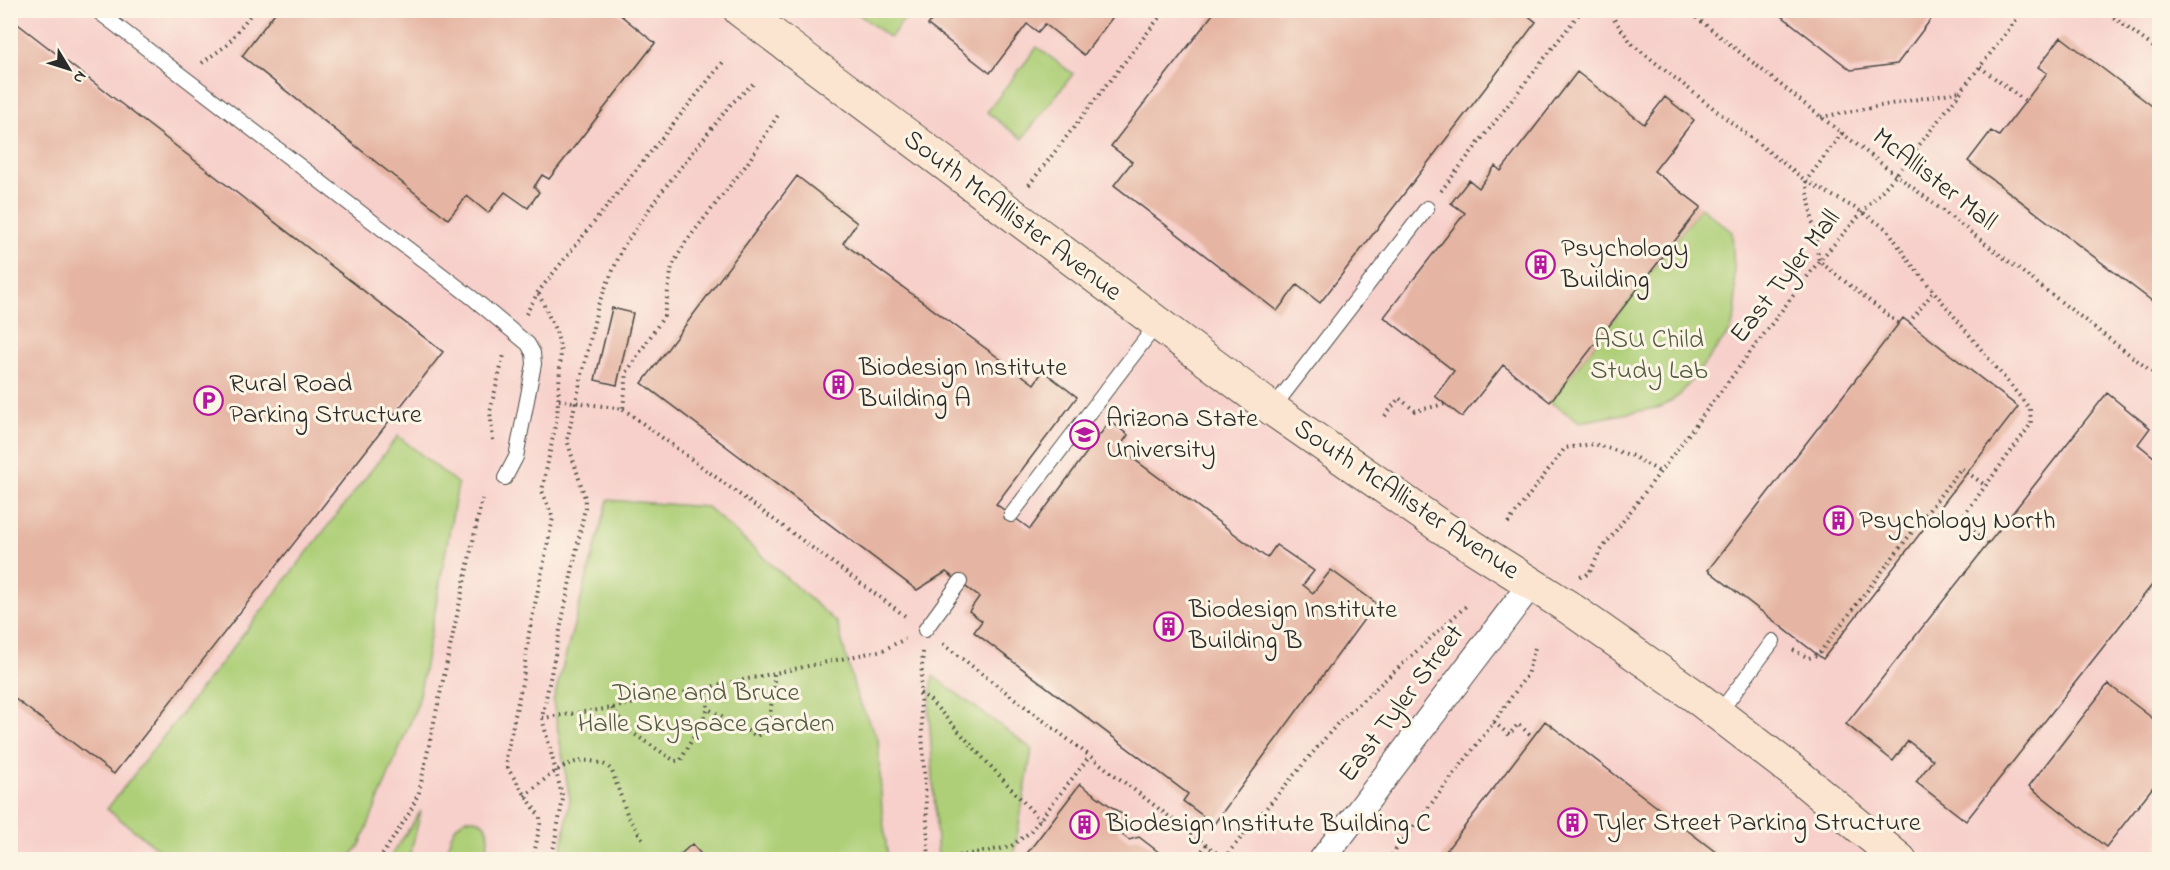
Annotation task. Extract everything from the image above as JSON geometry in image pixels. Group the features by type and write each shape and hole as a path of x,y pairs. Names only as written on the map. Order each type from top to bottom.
{"street":[{"name":"South McAllister Avenue","path":"748,13 1008,213 1272,410 1429,518 1568,607 1719,713 1900,860"},
{"name":"East Tyler Street","path":"1322,860 1531,584"}],"lane":[{"path":"96,10 528,344 533,353 534,364 516,457 505,478"},
{"path":"1272,410 1427,208"},
{"path":"1011,515 1157,324"},
{"path":"925,630 960,582"},
{"path":"1719,713 1773,641"}],"path":[{"path":"189,80 202,63 227,45 254,10"},
{"path":"1008,213 1165,10"},
{"path":"1427,208 1582,10"},
{"path":"1607,10 1633,45 1806,181 1862,212 1888,230 1934,291 2030,409 2031,424 1961,519 1988,543"},
{"name":"McAllister Mall","path":"1687,10 1821,117 2160,378"},
{"name":"East Tyler Mall","path":"1589,574 1599,553 1819,261 1896,175 2024,10"},
{"path":"2104,10 2160,52"},
{"path":"494,441 490,411 503,356 538,292 723,62"},
{"path":"1980,68 2025,101"},
{"path":"551,860 563,799 542,718 585,508 585,498 567,440 598,305 623,248 659,195 731,104 754,83"},
{"path":"1821,117 1962,91"},
{"path":"559,400 623,409 627,372 664,315 672,266 685,243 747,164 780,112"},
{"path":"1842,133 1806,181 1819,261 1899,324"},
{"path":"1909,323 1934,291"},
{"path":"1385,416 1400,398 1415,411 1445,404"},
{"path":"1508,523 1565,448 1594,444 1633,456 1660,472"},
{"path":"532,860 540,817 508,769 506,758 524,678 529,633 553,518 542,490 552,447"},
{"path":"1773,641 1809,658 1818,655 1961,468 1986,486"},
{"path":"379,860 410,812 419,792 482,499"},
{"path":"1224,858 1338,723 1467,605"},
{"path":"542,718 612,708 883,650 925,630"},
{"path":"925,630 920,693 929,860"},
{"path":"1388,860 1494,722 1527,675 1535,648"},
{"path":"708,709 757,735 768,729 774,673"},
{"path":"612,708 628,730 675,761 681,760 708,709 706,687"},
{"path":"920,693 1040,820"},
{"path":"1494,722 1509,735 1518,724 1533,736"},
{"path":"935,860 1010,847 1030,832 1090,756"},
{"path":"525,796 557,769 584,759 607,765 612,771 628,817 644,841"},
{"path":"1195,860 1207,844"}],"shaded area":[{"name":"Arizona State University","path":"11,11 2159,11 2159,859 11,859"}],"green space":[{"path":"857,10 910,11 890,38 856,12"},
{"path":"1037,47 1073,74 1022,139 987,112"},
{"name":"ASU Child Study Lab","path":"1701,207 1732,232 1736,311 1731,330 1680,395 1661,407 1580,422 1550,402"},
{"path":"398,436 458,484 418,703 360,845 348,859 171,859 107,809"},
{"name":"Diane and Bruce Halle Skyspace Garden","path":"608,500 707,507 837,623 857,697 878,739 882,812 888,859 560,859 570,799 553,702"},
{"path":"933,676 1032,749 1013,859 938,859 929,711"},
{"path":"421,811 409,859 389,859"},
{"path":"465,819 481,821 485,825 488,844 485,859 445,859 453,831"}],"building":[{"path":"277,10 614,10 655,43 549,179 542,175 534,187 539,192 528,208 505,192 488,213 467,196 448,219 242,56"},
{"path":"939,10 1118,10 1084,55 1045,24 1038,32 1027,24 990,73 928,25"},
{"path":"1216,10 1521,10 1536,22 1320,303 1297,285 1277,311 1114,185 1132,162 1111,146"},
{"path":"1774,10 1938,10 1897,64 1851,70"},
{"name":"Rural Road Parking Structure","path":"10,18 443,352 114,774 10,695"},
{"path":"2061,37 2160,112 2160,307 1968,161 1991,131 1999,136 2047,73 2038,67"},
{"name":"Psychology Building","path":"1577,72 1644,124 1665,97 1694,120 1654,171 1701,207 1550,402 1503,365 1462,417 1435,396 1454,371 1384,317 1465,213 1451,203 1469,180 1479,188 1495,166 1501,171"},
{"path":"797,176 857,223 843,243 1034,384 1043,371 1077,397 996,504 1030,529 1110,421 1128,435 1119,448 1267,558 1276,545 1314,571 1303,585 1313,593 1331,570 1376,603 1214,824 1183,801 1188,794 974,632 982,621 969,611 979,597 946,572 917,590 642,383"},
{"path":"612,308 633,313 617,385 595,380"},
{"name":"Psychology North","path":"1903,318 2018,407 1823,659 1708,570"},
{"path":"2107,393 2150,428 2138,444 2160,462 2160,575 1966,821 1916,782 1933,760 1908,741 1893,761 1846,724"},
{"path":"2108,684 2160,724 2160,778 2106,847 2029,786"},
{"name":"Tyler Street Parking Structure","path":"1545,721 1631,787 1726,860 1439,860"},
{"name":"Biodesign Institute Building C","path":"1080,784 1127,818 1117,831 1129,840 1139,837 1169,860 1022,860"},
{"path":"692,844 706,860 674,860"}],"place":[{"name":"Psychology Building","path":"1540,265"},
{"name":"Biodesign Institute Building A","path":"838,384"},
{"name":"Rural Road Parking Structure","path":"208,400"},
{"name":"Arizona State University","path":"1085,435"},
{"name":"Psychology North","path":"1838,521"},
{"name":"Biodesign Institute Building B","path":"1168,626"},
{"name":"Tyler Street Parking Structure","path":"1572,823"},
{"name":"Biodesign Institute Building C","path":"1085,824"}]}
